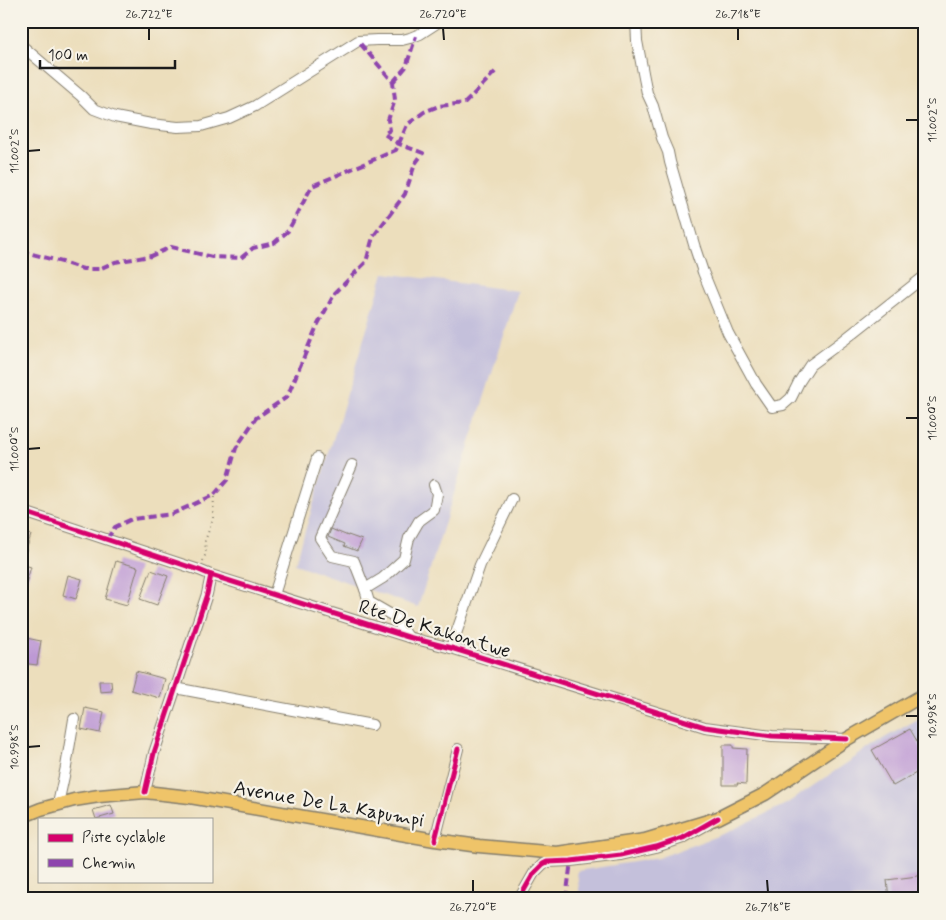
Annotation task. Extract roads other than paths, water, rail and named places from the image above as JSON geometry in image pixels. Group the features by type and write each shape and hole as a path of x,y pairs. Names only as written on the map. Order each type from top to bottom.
{"main road":[{"name":"Avenue De La Kapumpi","path":"21,817 58,804 99,796 145,792 190,797 435,840 557,853 645,840 718,818 765,794 847,739 925,694"}],"street":[{"path":"21,46 94,109 115,117 151,124 178,127 201,126 229,118 255,106 358,41 402,40 420,34 440,21"},
{"path":"636,21 637,41 647,93 668,152 703,272 728,333 756,384 772,407 783,405 791,398 798,382 810,365 925,276"},
{"path":"274,595 317,458"},
{"path":"352,465 320,538 332,556 354,561 369,602 395,617 408,637"},
{"path":"365,589 383,578 404,559 409,538 419,521 434,510 437,494 434,485"},
{"path":"451,648 480,565 512,499"},
{"name":"Rte De Kakontwe","path":"21,511 274,595 705,727 772,736 847,739"},
{"path":"145,792 154,753 207,594 211,575"},
{"path":"175,688 372,725"},
{"path":"58,804 74,719"},
{"path":"435,840 458,749"},
{"path":"519,899 529,879 547,862 621,855 656,847 683,838 718,818"}]}
